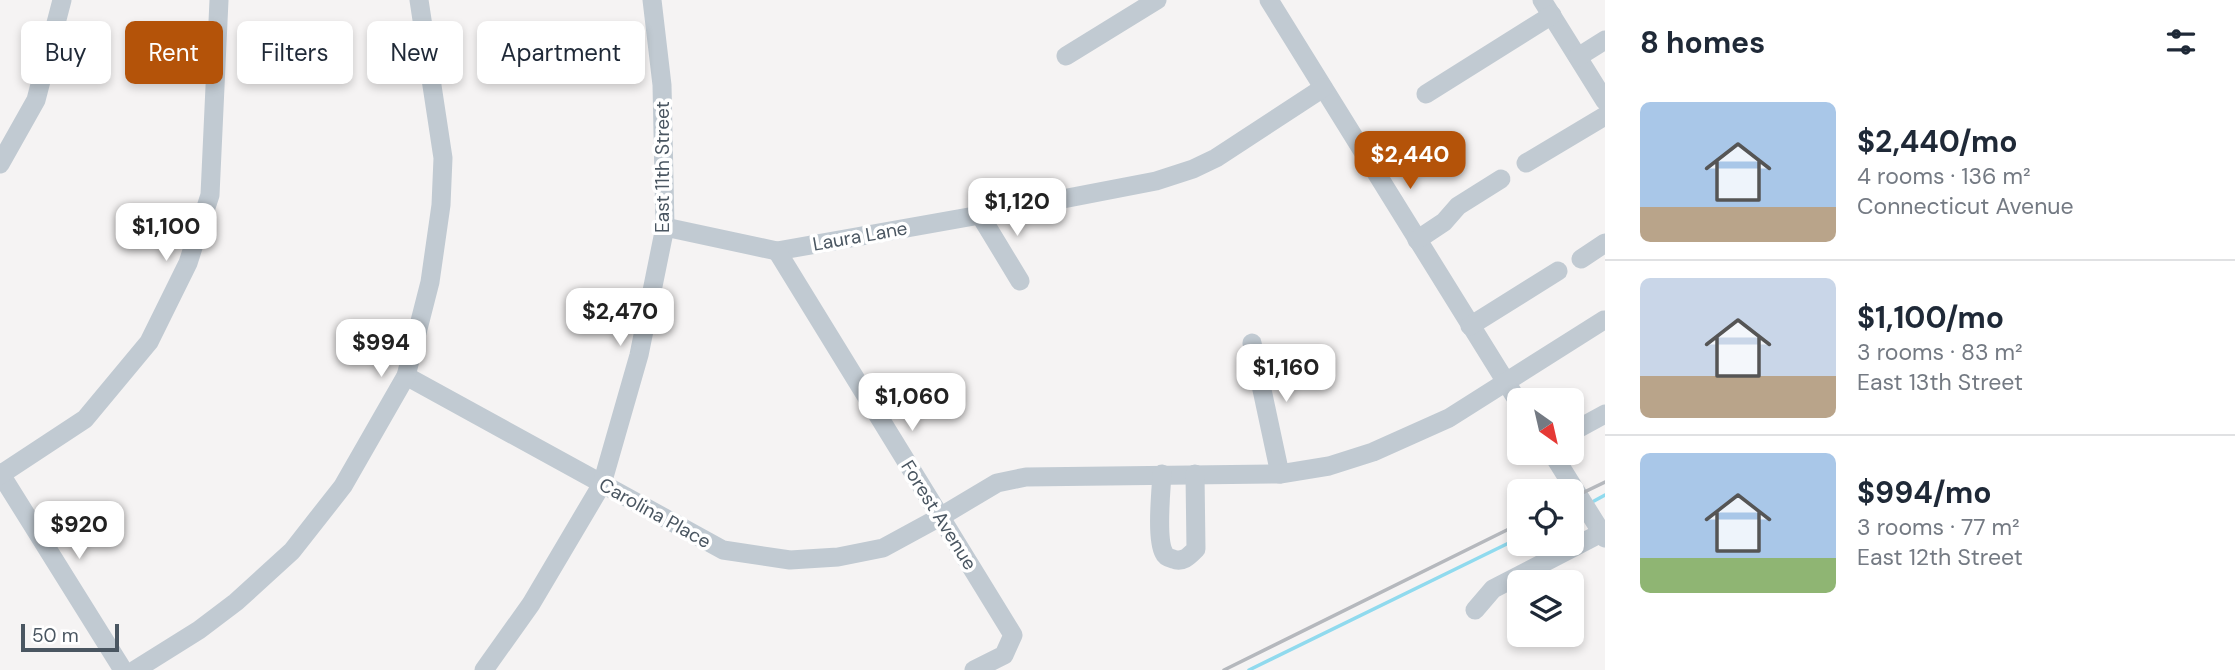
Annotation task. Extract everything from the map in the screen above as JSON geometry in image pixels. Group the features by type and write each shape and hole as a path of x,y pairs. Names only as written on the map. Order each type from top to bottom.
{"street":[{"path":"0,164 36,100 62,0"},
{"path":"123,670 0,474 85,419 149,342 188,264 210,195 219,0"},
{"path":"135,670 236,603 292,551 343,486 406,376 430,282 443,159 419,0"},
{"name":"East 11th Street","path":"484,670 531,604 602,484 639,355 665,227 662,85 652,0"},
{"path":"1066,56 1157,0"},
{"path":"1269,0 1509,388"},
{"path":"1426,94 1547,8 1605,101"},
{"path":"1578,57 1605,40"},
{"name":"Laura Lane","path":"665,227 777,251 1156,181 1194,169 1216,158 1323,88"},
{"path":"1526,163 1605,116"},
{"path":"1417,240 1444,222 1458,206 1502,179"},
{"path":"980,215 1020,281"},
{"path":"1581,259 1605,243"},
{"name":"Forest Avenue","path":"777,251 1013,635 1004,655 974,670"},
{"path":"1470,326 1558,271"},
{"name":"Carolina Place","path":"406,376 723,550 790,560 838,558 883,548 997,483 1026,477 1280,474 1329,466 1385,447 1449,418 1604,320"},
{"path":"1252,343 1280,474"},
{"path":"1584,425 1605,414"},
{"path":"1475,610 1493,589 1604,534 1560,466"},
{"path":"1162,474 1160,540 1164,554 1170,559 1180,561 1196,549 1195,474"}],"waterway":[{"path":"1594,501 1605,495"},
{"path":"1249,670 1507,544"}],"railway":[{"path":"1584,492 1605,482"},
{"path":"1224,670 1507,530"}]}
